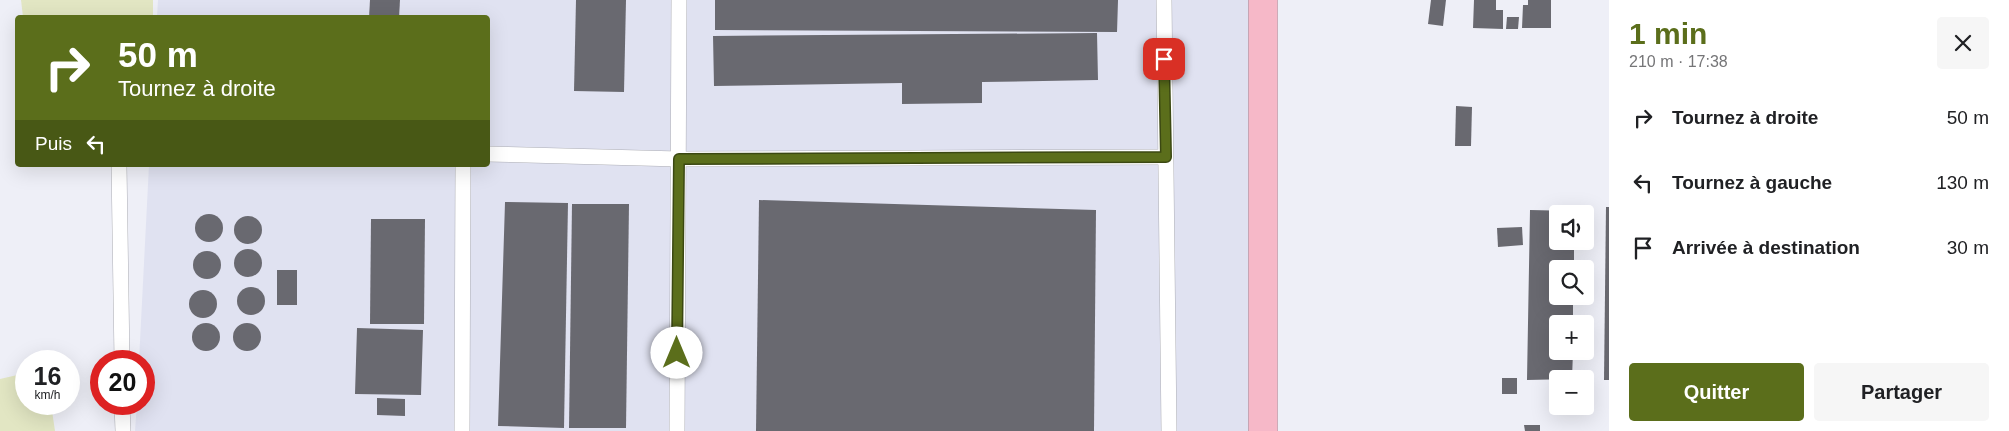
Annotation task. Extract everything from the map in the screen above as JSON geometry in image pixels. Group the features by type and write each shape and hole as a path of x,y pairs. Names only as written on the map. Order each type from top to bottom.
{"main road":[{"path":"1263,0 1263,431"}],"lane":[{"path":"677,431 679,0"},
{"path":"1164,0 1168,431"},
{"path":"490,154 679,159 1166,157"},
{"path":"120,167 122,350"},
{"path":"462,431 463,167"},
{"path":"122,415 123,431"}],"shaded area":[{"path":"158,0 1253,0 1250,431 135,431 136,415 155,415 155,350 140,350 149,167 490,167 490,15 157,15"}],"green space":[{"path":"21,0 153,0 153,15 23,15"},
{"path":"15,376 15,415 53,415 55,431 0,431 0,379"}],"building":[{"path":"370,0 400,0 399,15 369,15"},
{"path":"576,0 626,0 624,92 574,91"},
{"path":"715,0 1118,0 1117,32 715,30"},
{"path":"1431,0 1446,0 1443,26 1428,24"},
{"path":"1474,0 1496,0 1496,10 1503,10 1503,29 1473,28"},
{"path":"1528,0 1551,0 1551,28 1522,28 1523,5 1528,5"},
{"path":"1507,17 1519,17 1518,29 1506,29"},
{"path":"1097,33 1098,80 982,82 982,103 902,104 902,83 714,86 713,36"},
{"path":"1456,106 1472,107 1471,146 1455,146"},
{"path":"759,200 1096,210 1094,431 756,431"},
{"path":"505,202 568,203 564,428 498,426"},
{"path":"572,204 629,204 626,428 569,428"},
{"path":"1606,207 1609,207 1609,380 1604,380"},
{"path":"1530,210 1549,210 1549,250 1574,250 1574,260 1549,260 1549,305 1573,305 1573,315 1549,315 1549,360 1573,360 1572,370 1549,370 1549,380 1527,380"},
{"path":"209,214 219,218 223,228 219,238 209,242 199,238 195,228 199,218"},
{"path":"248,216 258,220 262,230 258,240 248,244 238,240 234,230 238,220"},
{"path":"371,219 425,219 424,324 370,324"},
{"path":"1522,227 1523,245 1498,247 1497,228"},
{"path":"248,249 258,253 262,263 258,273 248,277 238,273 234,263 238,253"},
{"path":"207,251 217,255 221,265 217,275 207,279 197,275 193,265 197,255"},
{"path":"277,270 297,270 297,305 277,305"},
{"path":"251,287 261,291 265,301 261,311 251,315 241,311 237,301 241,291"},
{"path":"203,290 213,294 217,304 213,314 203,318 193,314 189,304 193,294"},
{"path":"206,323 216,327 220,337 216,347 206,351 196,347 192,337 196,327"},
{"path":"247,323 257,327 261,337 257,347 247,351 237,347 233,337 237,327"},
{"path":"357,328 423,330 421,395 355,394"},
{"path":"1502,378 1517,378 1517,394 1502,394"},
{"path":"377,398 405,399 405,416 377,415"},
{"path":"1524,425 1540,425 1540,431 1525,431"}],"route":[{"path":"677,353 679,159 1166,157 1164,59"}]}
